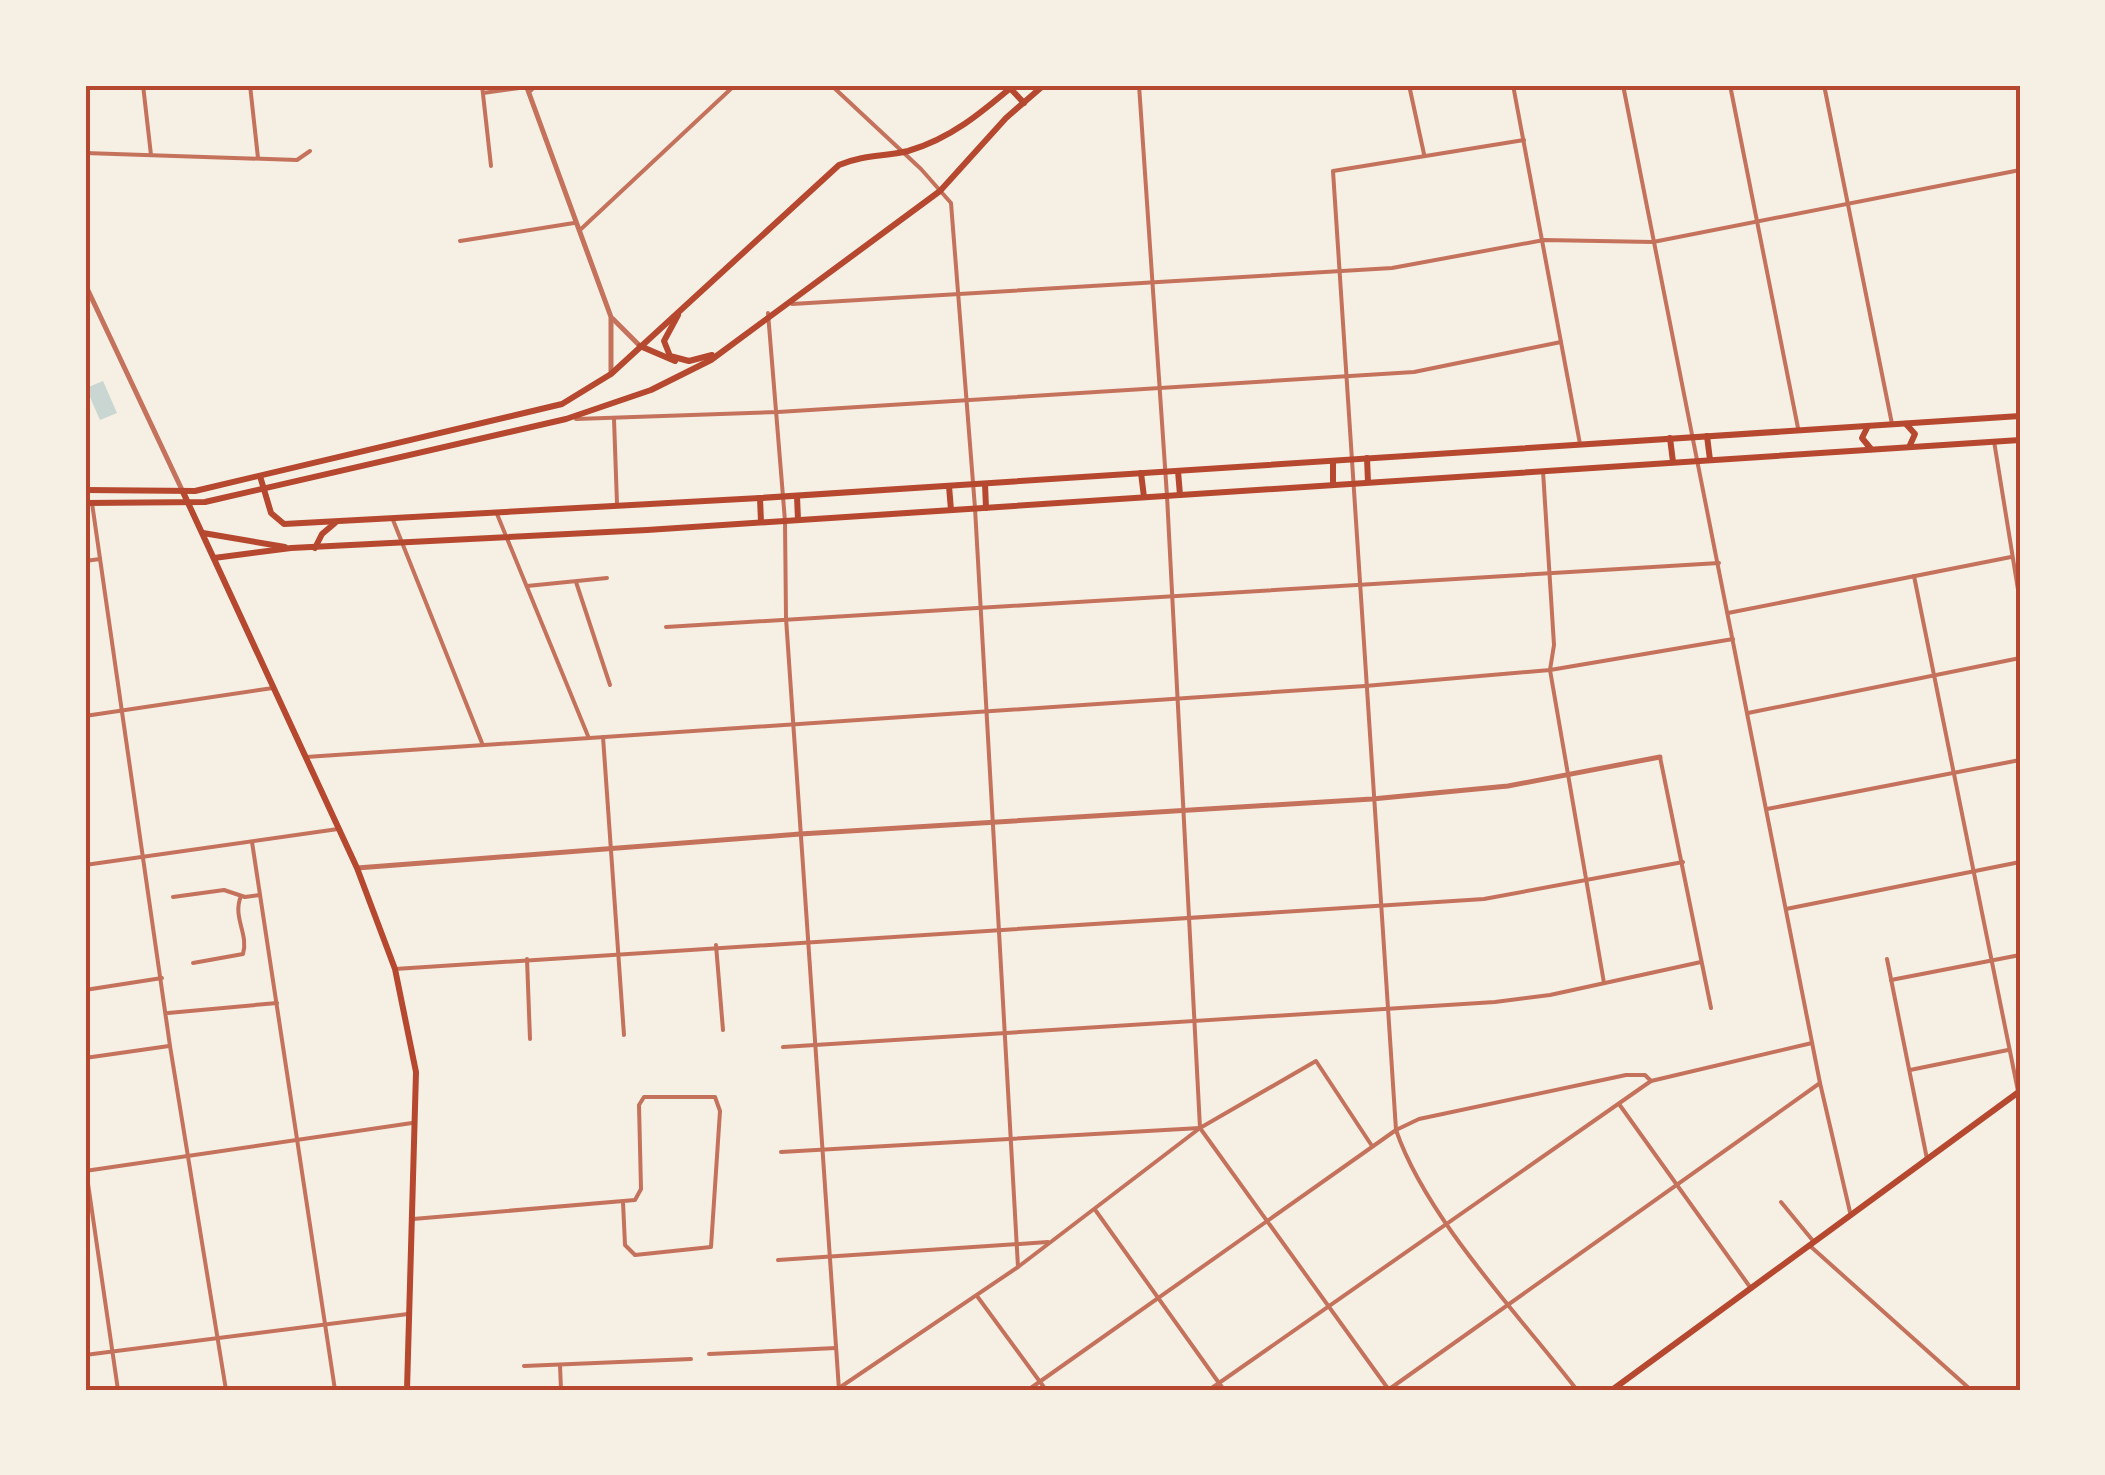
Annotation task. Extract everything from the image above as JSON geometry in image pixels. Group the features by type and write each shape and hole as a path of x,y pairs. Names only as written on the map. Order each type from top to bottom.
{"main road":[{"path":"89,503 189,504 264,490 566,418 651,390 711,360 768,314 942,190 1044,85"},
{"path":"85,490 183,492 542,410 580,395 611,374 839,165 863,155 902,152 952,133 1010,86 1024,103"},
{"path":"676,362 666,352 664,340 686,303"},
{"path":"640,346 676,362 710,356 735,342"},
{"path":"260,476 279,523 336,522 784,497 2020,416"},
{"path":"1902,423 1911,426 1915,434 1904,447"},
{"path":"1873,425 1862,438 1866,446 1875,449"},
{"path":"1707,436 1710,460"},
{"path":"1670,438 1673,462"},
{"path":"214,558 291,548 403,545 2020,440"},
{"path":"1367,458 1368,482"},
{"path":"1333,461 1333,485"},
{"path":"1178,471 1180,495"},
{"path":"1140,473 1144,497"},
{"path":"985,484 986,508"},
{"path":"948,486 951,510"},
{"path":"183,492 357,868 396,968 411,1031 416,1123 407,1390"},
{"path":"797,496 798,520"},
{"path":"760,498 761,522"},
{"path":"315,548 322,534 336,522"},
{"path":"202,533 291,548"},
{"path":"1612,1390 2019,1091"}],"street":[{"path":"143,85 151,155"},
{"path":"250,85 258,158"},
{"path":"482,85 491,166"},
{"path":"483,92 537,85"},
{"path":"460,241 579,226 735,85"},
{"path":"831,85 951,203 975,508 1018,1268"},
{"path":"1139,85 1167,496 1169,595 1191,916 1200,1128 1389,1390 1820,1083"},
{"path":"1409,85 1424,156"},
{"path":"1513,85 1580,444"},
{"path":"1623,85 1820,1083 1851,1214"},
{"path":"1730,85 1799,430"},
{"path":"1824,85 1892,424"},
{"path":"527,88 611,317 611,374"},
{"path":"1524,140 1333,171 1396,1130 1412,1170 1446,1220 1577,1390"},
{"path":"85,153 298,160 310,151"},
{"path":"782,304 1392,268 1544,240 1652,242 2020,170"},
{"path":"85,284 183,492"},
{"path":"768,314 784,497 786,618 823,1150 826,1256 838,1389"},
{"path":"611,317 640,346"},
{"path":"566,418 778,412 1414,372 1561,342"},
{"path":"614,419 618,505"},
{"path":"1994,442 2020,602"},
{"path":"1543,471 1554,645 1550,670 1604,983"},
{"path":"89,503 226,1390"},
{"path":"497,514 589,738"},
{"path":"393,520 483,745"},
{"path":"1728,613 2011,557"},
{"path":"85,561 100,559"},
{"path":"666,626 1720,562"},
{"path":"1914,576 2019,1091"},
{"path":"527,586 607,578"},
{"path":"576,582 610,685"},
{"path":"306,757 1364,686 1550,670 1732,640"},
{"path":"1748,714 2020,658"},
{"path":"85,716 273,688"},
{"path":"602,737 624,1035"},
{"path":"357,868 800,834 1372,799 1508,786 1660,757 1711,1008"},
{"path":"1767,809 2020,760"},
{"path":"85,866 339,829"},
{"path":"252,842 335,1390"},
{"path":"396,968 1484,899 1683,862"},
{"path":"1786,909 2020,862"},
{"path":"173,897 224,890 242,896 260,895"},
{"path":"193,963 243,954 245,943 237,910 242,896"},
{"path":"716,945 724,1030"},
{"path":"1892,980 2020,954"},
{"path":"528,959 530,1040"},
{"path":"1887,959 1928,1159"},
{"path":"783,1047 1196,1024 1513,1000 1702,962"},
{"path":"85,990 162,978"},
{"path":"167,1013 278,1003"},
{"path":"1209,1390 1446,1220 1651,1082 1812,1043"},
{"path":"85,1058 170,1046"},
{"path":"1910,1070 2009,1050"},
{"path":"838,1389 1018,1268 1200,1128 1316,1061 1372,1146"},
{"path":"1028,1390 1396,1130 1419,1119 1626,1075 1638,1074 1651,1082"},
{"path":"413,1219 635,1200 641,1189 639,1105 644,1098 715,1096 720,1112 711,1246 634,1255 625,1244 623,1202"},
{"path":"1619,1104 1751,1288"},
{"path":"86,1171 416,1123"},
{"path":"780,1152 1200,1128"},
{"path":"85,1163 118,1390"},
{"path":"1781,1202 1811,1243 1971,1390"},
{"path":"1096,1211 1224,1390"},
{"path":"778,1260 1052,1242"},
{"path":"977,1296 1046,1390"},
{"path":"85,1355 408,1314"},
{"path":"709,1354 836,1348"},
{"path":"524,1366 691,1359"},
{"path":"560,1364 561,1390"}],"shaded area":[{"path":"103,381 117,413 100,420 86,388"}]}
